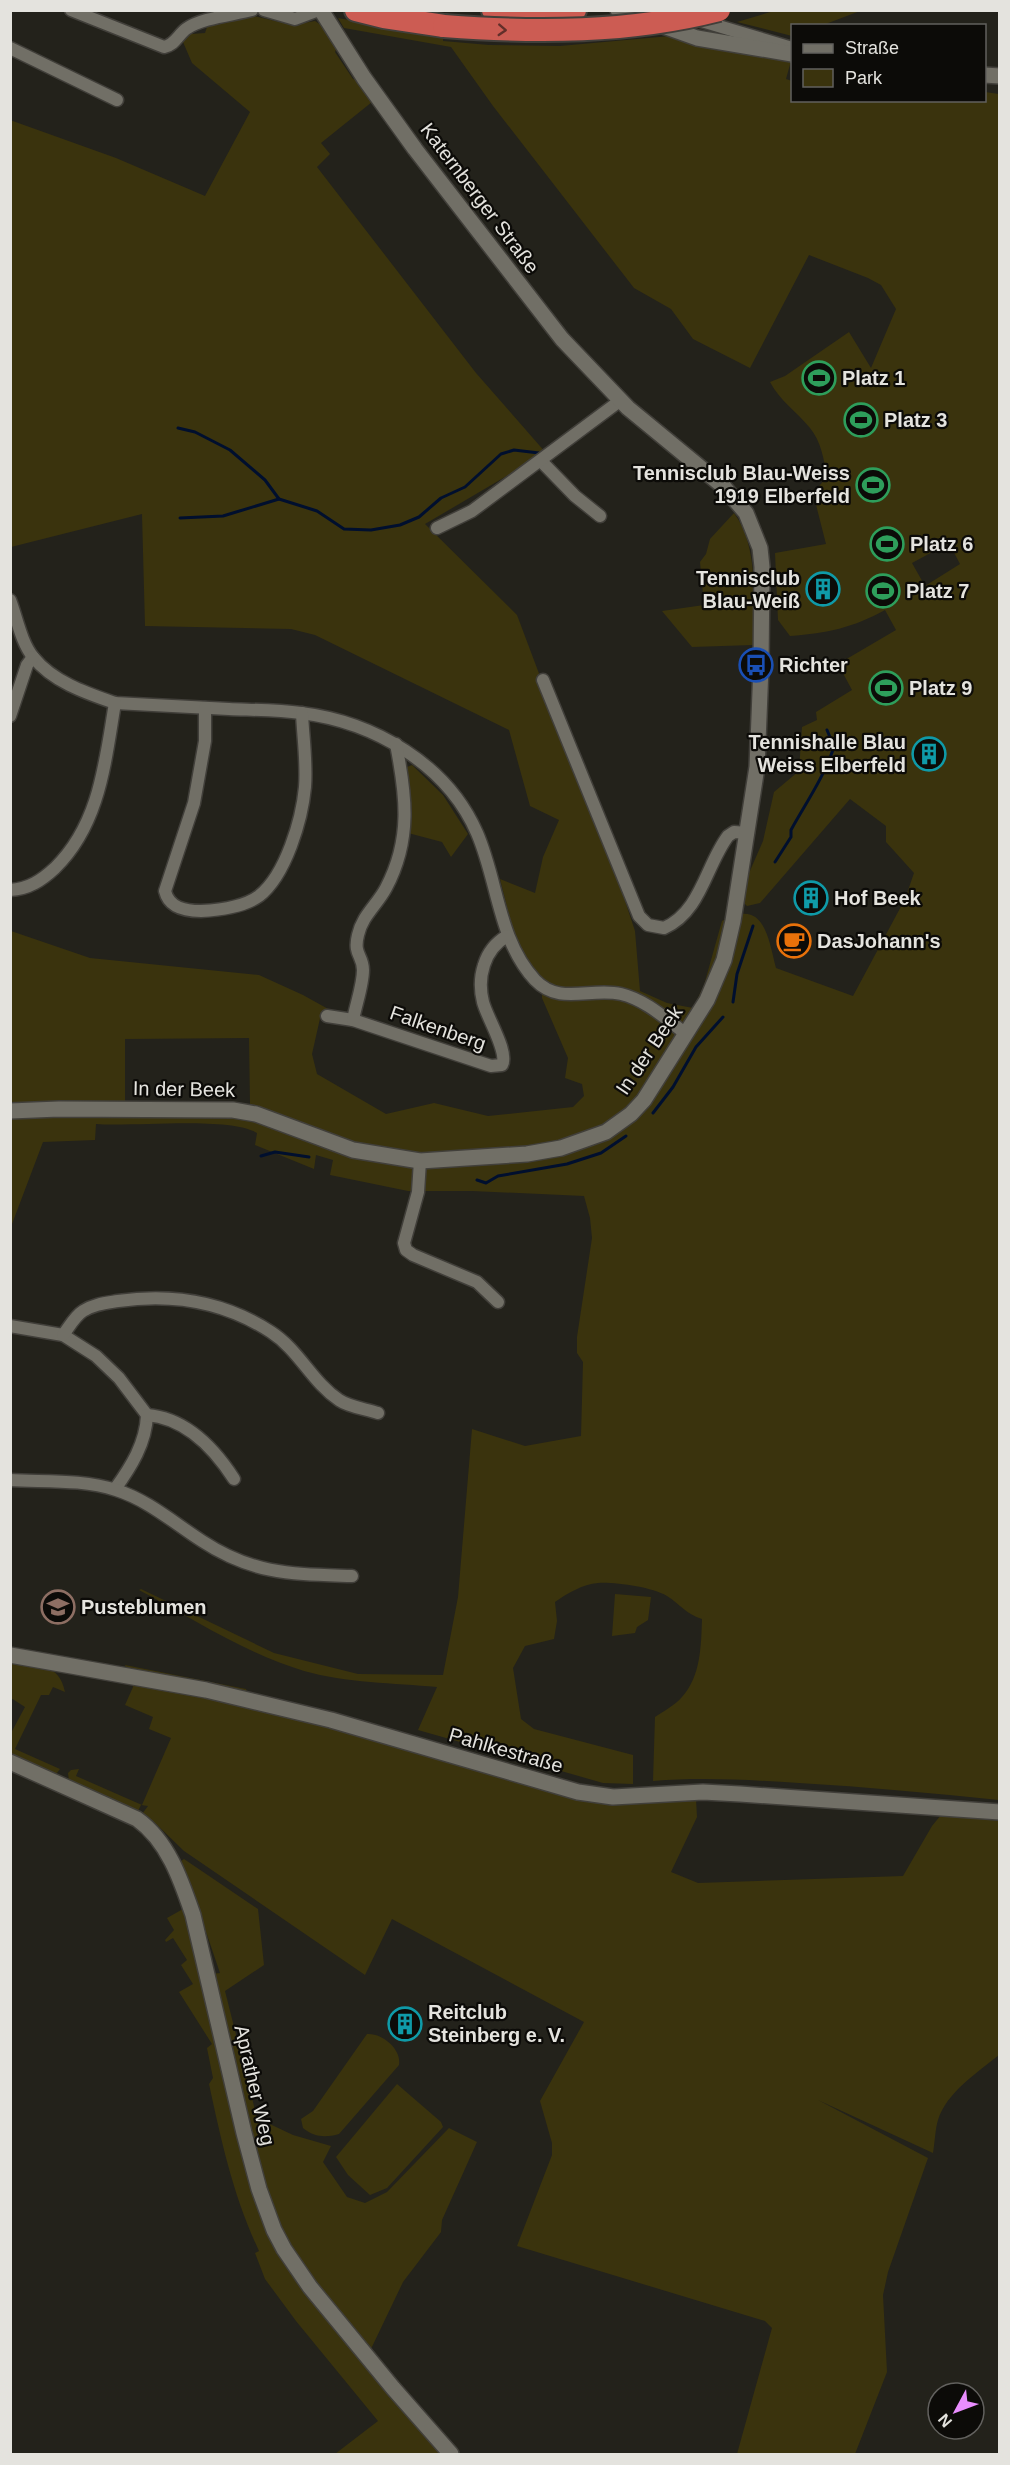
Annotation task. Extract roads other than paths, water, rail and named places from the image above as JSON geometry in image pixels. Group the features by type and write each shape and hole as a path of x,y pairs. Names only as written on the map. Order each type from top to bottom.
{"highway":[{"path":"356,10 444,26 530,31 589,30 645,25 719,10"},
{"path":"493,10 575,10"}],"street":[{"path":"71,10 164,46 172,45 185,29 196,23 252,10"},
{"path":"264,10 287,18 323,15"},
{"path":"618,10 697,38 791,54"},
{"path":"671,10 725,29 791,48"},
{"name":"Katernberger Straße","path":"323,15 385,107 562,339 621,400 714,477 740,505"},
{"path":"10,48 117,100"},
{"path":"437,528 472,511 621,400"},
{"path":"541,461 575,496 600,516"},
{"name":"In der Beek","path":"10,1111 233,1110 256,1114 353,1150 420,1161 547,1151 578,1143 606,1132 631,1114 644,1100 707,1000 724,960 748,833 757,767 760,718 762,567 754,529 740,505"},
{"path":"10,600 33,657 74,687 115,703 302,713 344,722 396,744 433,772 469,816 486,856 507,936 528,972 536,981 551,992 571,996 601,992 621,994 649,1006 686,1034"},
{"path":"10,716 27,665 33,657"},
{"path":"543,680 639,916 648,925 664,928 679,918 696,899 728,836 734,832 748,833"},
{"path":"10,890 31,886 45,877 75,845 94,808 115,703"},
{"path":"205,708 205,741 194,803 165,891 171,904 191,911 220,909 249,901 266,889 285,859 295,837 306,786 302,713"},
{"path":"353,1020 363,968 355,950 361,923 382,897 394,873 405,830 406,801 396,744"},
{"name":"Falkenberg","path":"327,1016 353,1020 491,1066 502,1065 504,1056 483,1004 481,980 492,948 507,936"},
{"path":"420,1161 418,1192 404,1241 406,1250 412,1256 477,1282 498,1302"},
{"path":"63,1335 82,1311 97,1304 136,1298 170,1297 203,1303 231,1311 272,1333 287,1344 341,1402 378,1413"},
{"path":"10,1326 63,1335 110,1368 147,1415 144,1437 138,1452 115,1489"},
{"path":"147,1415 160,1416 188,1429 223,1461 234,1479"},
{"path":"10,1480 95,1485 115,1489 138,1498 204,1543 235,1560 256,1568 281,1573 352,1576"},
{"name":"Pahlkestraße","path":"10,1655 206,1690 331,1720 578,1792 614,1797 722,1793 999,1812"},
{"name":"Aprather Weg","path":"10,1762 137,1819 151,1829 162,1843 182,1884 199,1936 244,2133 259,2188 274,2230 310,2287 393,2388 452,2454"}],"waterway":[{"path":"178,428 195,432 230,450 265,480 279,499 317,511 344,529 371,530 400,525 419,517 441,498 465,487 501,454 514,450 539,453"},
{"path":"180,518 223,516 279,499"},
{"path":"775,862 791,837 791,830 830,759 834,747 827,730"},
{"path":"733,1002 737,974 753,926"},
{"path":"653,1113 673,1087 696,1047 723,1017"},
{"path":"477,1180 486,1183 498,1176 567,1164 601,1153 626,1136"},
{"path":"261,1156 275,1152 309,1157"}],"place":[{"name":"Platz 1","path":"819,378"},
{"name":"Platz 3","path":"861,420"},
{"name":"Tennisclub Blau-Weiss 1919 Elberfeld","path":"873,485"},
{"name":"Platz 6","path":"887,544"},
{"name":"Tennisclub Blau-Weiß","path":"823,589"},
{"name":"Platz 7","path":"883,591"},
{"name":"Richter","path":"756,665"},
{"name":"Platz 9","path":"886,688"},
{"name":"Tennishalle Blau Weiss Elberfeld","path":"929,754"},
{"name":"Hof Beek","path":"811,898"},
{"name":"DasJohann's","path":"794,941"},
{"name":"Pusteblumen","path":"58,1607"},
{"name":"Reitclub Steinberg e. V.","path":"405,2024"}]}
